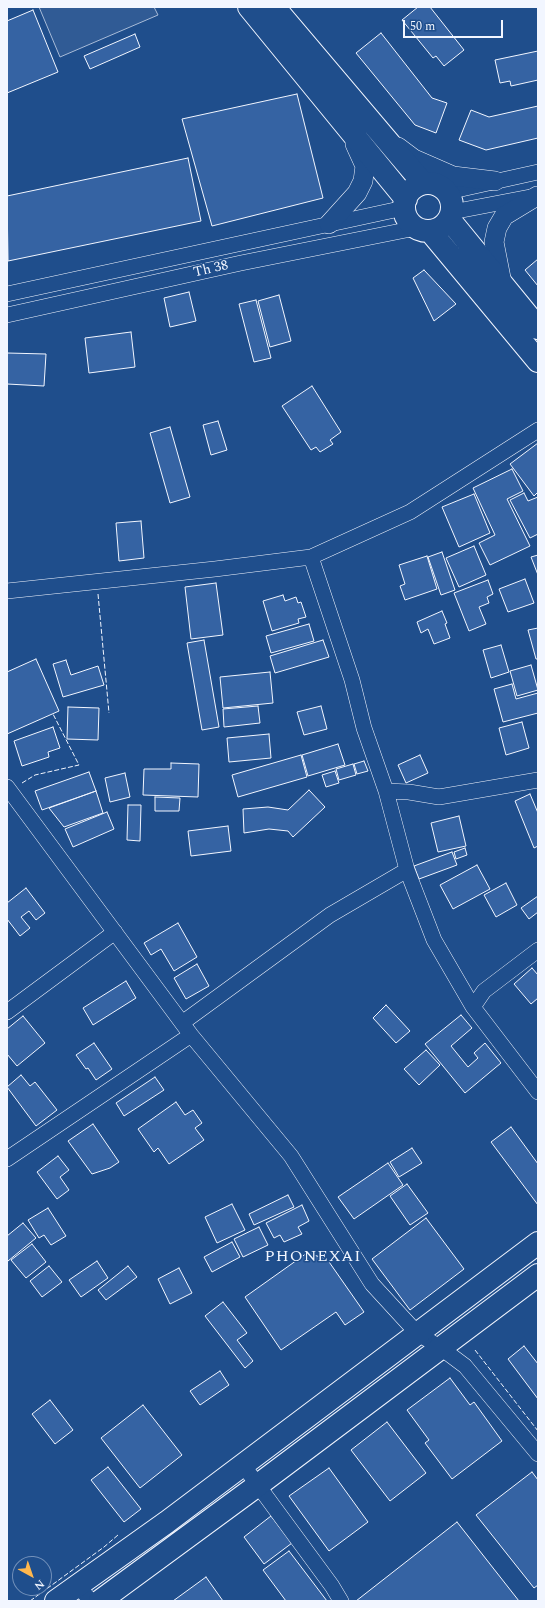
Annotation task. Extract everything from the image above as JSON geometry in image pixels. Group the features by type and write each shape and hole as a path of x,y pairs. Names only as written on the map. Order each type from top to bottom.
{"highway":[{"path":"249,7 346,126 405,203"},
{"path":"274,7 423,183"},
{"path":"538,328 502,283 450,208 437,184 423,183 413,188 405,203 406,216 411,223 423,229 538,361"},
{"path":"423,229 440,228 450,208"},
{"path":"56,1601 84,1593 167,1522 538,1243"},
{"path":"100,1601 258,1485 441,1348 473,1322 538,1275"}],"main road":[{"path":"329,224 357,193 363,181 365,166 346,126"},
{"path":"381,133 414,159 435,169 453,176 495,181"},
{"path":"502,283 494,242 497,228 504,216 537,196"}],"street":[{"path":"450,208 495,181 538,172"},
{"path":"450,208 537,196"},
{"name":"Th 38","path":"7,294 329,224 405,203"},
{"name":"Th 38","path":"7,315 241,263 423,229"},
{"path":"236,244 241,263"},
{"path":"7,591 215,570 310,557 410,512 538,430"},
{"path":"310,557 352,680 364,728 386,790 407,870 434,940 474,1007 538,1092"},
{"path":"386,790 439,797 538,780"},
{"path":"7,787 191,1035 291,1156 372,1284 417,1333 441,1348 465,1366 538,1454"},
{"path":"182,1023 330,915 407,870"},
{"path":"7,1012 115,932"},
{"path":"474,1007 484,991 538,950"},
{"path":"7,1159 191,1035"},
{"path":"243,1465 332,1586 341,1601"}],"shaded area":[{"path":"39,7 154,7 158,15 60,57"}],"building":[{"path":"418,7 430,7 464,50 444,66 436,56 433,58 402,20"},
{"path":"33,10 58,72 7,93 7,21"},
{"path":"381,33 432,98 447,103 436,133 415,125 356,53"},
{"path":"135,34 140,47 90,69 84,56"},
{"path":"538,51 538,80 511,86 510,81 500,83 495,60"},
{"path":"297,94 323,198 212,226 182,119"},
{"path":"538,106 538,138 486,150 459,140 471,110 489,117"},
{"path":"188,158 201,221 8,261 7,196"},
{"path":"538,259 538,286 525,270"},
{"path":"424,270 456,304 434,321 413,278"},
{"path":"189,292 196,321 170,327 164,298"},
{"path":"279,295 291,341 270,347 258,301"},
{"path":"256,300 271,358 254,362 239,304"},
{"path":"131,332 135,367 89,373 85,338"},
{"path":"7,353 46,354 44,386 7,384"},
{"path":"312,386 341,432 330,440 333,444 320,452 316,447 311,450 282,406"},
{"path":"218,421 227,450 211,455 203,425"},
{"path":"170,427 190,497 170,503 150,433"},
{"path":"538,443 538,492 534,496 510,464"},
{"path":"512,469 523,491 507,499 530,546 490,565 479,543 495,535 473,488"},
{"path":"524,493 528,501 538,497 538,534 530,538 510,500"},
{"path":"474,494 490,533 459,547 442,507"},
{"path":"141,521 144,558 119,561 116,523"},
{"path":"474,546 486,575 459,587 446,558"},
{"path":"442,552 455,590 441,595 428,557"},
{"path":"538,555 538,575 531,557"},
{"path":"427,556 437,589 405,600 400,586 405,584 399,565"},
{"path":"525,579 534,603 508,612 499,589"},
{"path":"488,580 493,594 487,597 489,603 479,607 486,624 469,631 454,593"},
{"path":"216,583 223,635 191,639 185,587"},
{"path":"283,595 285,601 296,597 298,603 301,602 306,617 298,619 299,623 272,631 263,601"},
{"path":"442,611 447,623 445,624 450,638 434,644 428,629 421,633 417,622"},
{"path":"309,624 314,641 271,653 266,636"},
{"path":"538,628 538,659 536,659 528,630"},
{"path":"204,640 219,727 202,730 187,643"},
{"path":"323,640 329,657 275,673 270,656"},
{"path":"501,645 509,672 491,678 483,650"},
{"path":"36,659 59,711 7,734 7,672"},
{"path":"66,660 71,675 98,666 104,685 63,697 53,664"},
{"path":"531,665 538,690 517,696 510,671"},
{"path":"270,672 273,703 223,708 220,677"},
{"path":"512,684 516,699 538,693 538,713 503,722 494,689"},
{"path":"258,706 260,723 224,727 223,709"},
{"path":"321,706 327,729 304,735 297,712"},
{"path":"68,707 99,708 98,740 67,739"},
{"path":"522,722 529,748 506,755 499,728"},
{"path":"53,727 60,748 48,752 49,757 22,766 14,741"},
{"path":"269,734 271,758 229,762 227,738"},
{"path":"338,744 345,765 308,776 302,755"},
{"path":"301,755 307,777 238,797 232,775"},
{"path":"420,755 428,773 406,783 398,765"},
{"path":"364,761 368,771 357,774 354,764"},
{"path":"171,763 199,764 198,797 143,795 144,769 171,769"},
{"path":"353,764 356,775 339,780 336,769"},
{"path":"335,771 339,783 326,787 322,775"},
{"path":"89,772 96,791 42,810 35,791"},
{"path":"125,773 130,797 110,802 105,778"},
{"path":"309,790 325,807 293,837 288,831 269,829 244,833 243,809 268,807 288,810"},
{"path":"96,791 103,813 64,827 49,808"},
{"path":"530,794 538,813 538,846 534,848 515,801"},
{"path":"155,797 180,798 179,811 155,811"},
{"path":"128,805 141,805 140,841 127,840"},
{"path":"107,812 114,829 73,847 65,829"},
{"path":"459,816 466,846 438,852 431,823"},
{"path":"228,826 231,851 191,856 188,831"},
{"path":"465,848 467,855 456,859 454,852"},
{"path":"452,852 457,865 419,879 414,866"},
{"path":"477,865 490,889 453,909 440,885"},
{"path":"506,883 517,905 496,917 484,895"},
{"path":"26,888 45,913 36,920 29,911 21,917 30,928 20,936 7,919 7,903"},
{"path":"538,896 538,912 529,919 521,908"},
{"path":"178,923 197,957 174,971 161,949 151,955 144,943"},
{"path":"197,964 209,986 186,999 174,978"},
{"path":"532,968 538,975 538,998 531,1004 514,984"},
{"path":"126,981 136,998 93,1025 83,1008"},
{"path":"386,1005 410,1031 396,1043 373,1018"},
{"path":"461,1015 472,1028 451,1046 468,1067 478,1058 474,1053 485,1043 501,1063 465,1093 425,1044"},
{"path":"23,1016 45,1043 17,1066 7,1054 7,1029"},
{"path":"94,1043 112,1069 96,1080 88,1068 86,1069 76,1055"},
{"path":"426,1050 440,1065 419,1085 404,1069"},
{"path":"21,1075 30,1086 35,1082 57,1110 36,1126 7,1087"},
{"path":"155,1077 164,1090 124,1116 116,1103"},
{"path":"176,1102 185,1115 193,1110 202,1123 195,1128 204,1140 169,1164 158,1148 154,1152 138,1129"},
{"path":"93,1124 119,1162 110,1168 92,1174 68,1141"},
{"path":"511,1127 538,1164 538,1205 491,1142"},
{"path":"412,1148 422,1163 399,1177 390,1162"},
{"path":"58,1156 69,1170 60,1177 69,1190 57,1199 37,1172"},
{"path":"388,1163 403,1185 354,1219 338,1197"},
{"path":"407,1184 428,1213 410,1225 390,1196"},
{"path":"288,1195 294,1207 254,1225 249,1214"},
{"path":"232,1204 245,1230 217,1243 205,1217"},
{"path":"302,1205 309,1221 298,1227 302,1234 284,1242 280,1235 274,1238 266,1223"},
{"path":"48,1208 66,1236 51,1245 44,1235 39,1238 28,1220"},
{"path":"426,1218 464,1269 410,1310 372,1259"},
{"path":"23,1223 36,1238 8,1261 7,1236"},
{"path":"259,1227 268,1245 243,1257 234,1239"},
{"path":"232,1242 240,1257 212,1272 204,1257"},
{"path":"32,1244 46,1262 26,1278 11,1260"},
{"path":"307,1253 327,1259 364,1312 345,1325 336,1312 281,1350 245,1297"},
{"path":"97,1261 108,1278 81,1297 69,1280"},
{"path":"49,1266 62,1282 42,1297 30,1281"},
{"path":"128,1266 137,1277 106,1300 98,1290"},
{"path":"179,1268 192,1293 170,1304 158,1279"},
{"path":"223,1302 247,1333 237,1340 253,1361 245,1368 205,1316"},
{"path":"524,1346 538,1364 538,1399 508,1359"},
{"path":"220,1371 229,1385 200,1405 190,1391"},
{"path":"450,1378 470,1405 474,1402 502,1441 452,1479 425,1443 429,1440 407,1410"},
{"path":"50,1400 73,1430 55,1444 32,1414"},
{"path":"143,1405 182,1455 140,1488 101,1438"},
{"path":"387,1422 426,1473 390,1501 351,1450"},
{"path":"108,1467 141,1509 124,1522 91,1480"},
{"path":"329,1468 368,1522 329,1551 289,1496"},
{"path":"532,1472 538,1480 538,1585 534,1588 476,1515"},
{"path":"271,1516 292,1543 264,1564 244,1537"},
{"path":"457,1522 519,1601 356,1601"},
{"path":"289,1551 327,1601 286,1601 263,1570"},
{"path":"206,1577 223,1601 173,1601"}],"fence":[{"path":"98,594 109,713"},
{"path":"22,783 35,775 79,765 53,714"},
{"path":"475,1350 538,1431"},
{"path":"30,1601 104,1547 118,1535"}],"district":[{"name":"PHONEXAI","path":"313,1258"}]}
